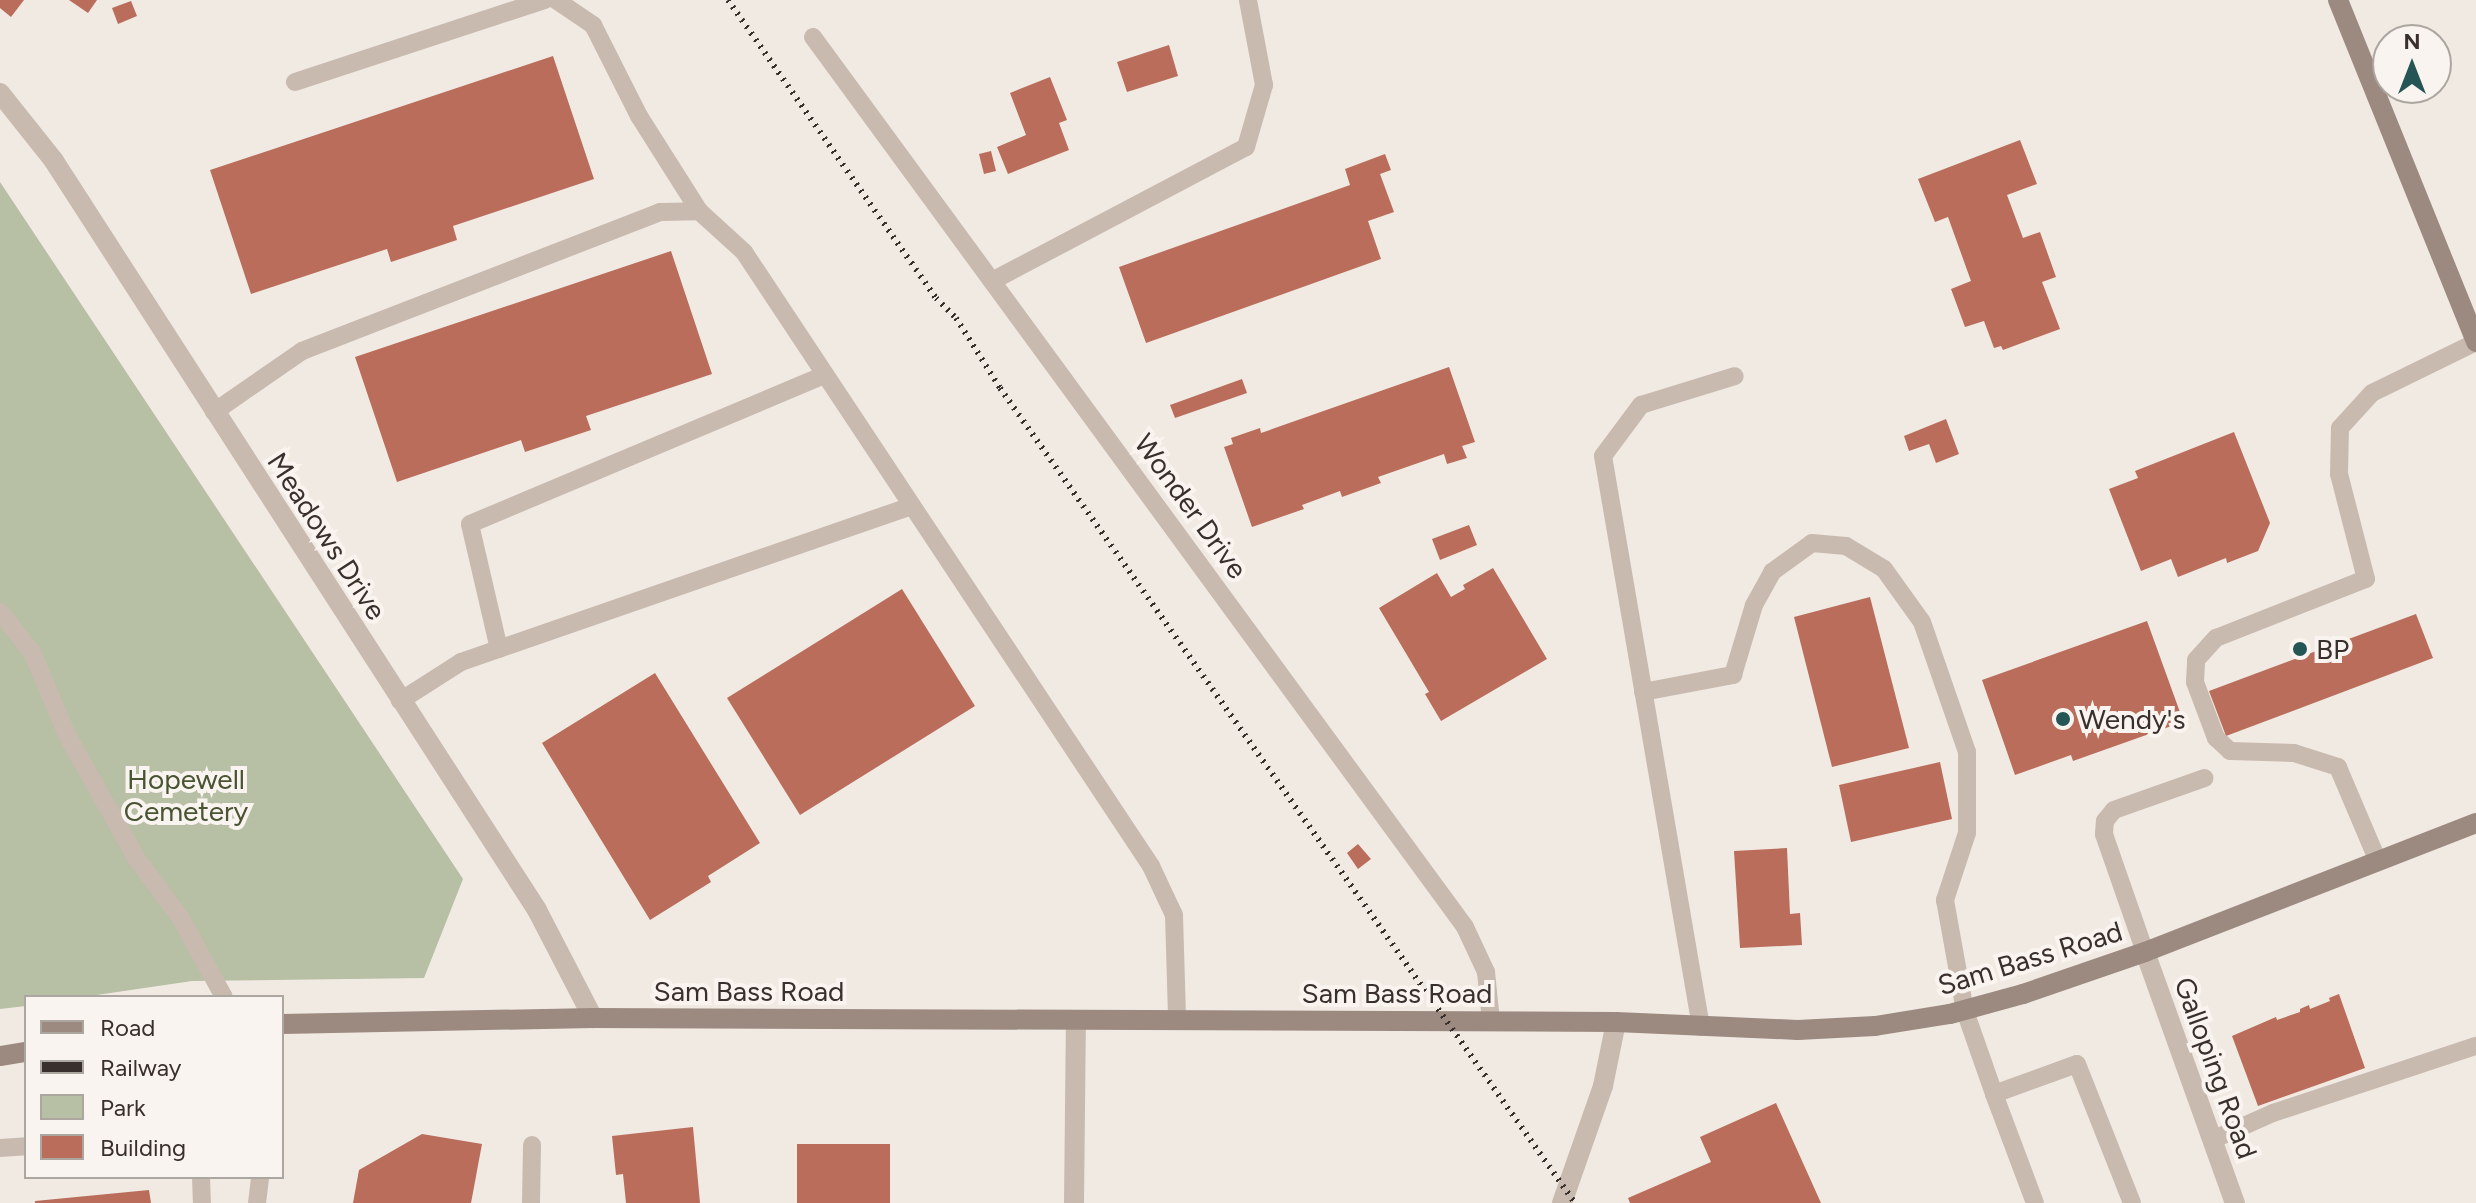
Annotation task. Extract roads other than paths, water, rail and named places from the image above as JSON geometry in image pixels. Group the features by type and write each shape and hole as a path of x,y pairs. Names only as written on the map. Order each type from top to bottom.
{"main road":[{"path":"2338,0 2476,342"},
{"name":"Sam Bass Road","path":"284,1024 593,1018 1616,1022 1798,1030 1875,1026 1965,1011 2145,952 2377,859 2476,823"},
{"path":"0,1056 24,1052"}],"street":[{"name":"Meadows Drive","path":"0,93 54,161 537,910 593,1018"},
{"name":"Galloping Road","path":"2145,952 2235,1203"},
{"path":"1074,1203 1076,1021"},
{"path":"1562,1203 1603,1086 1616,1022"}],"lane":[{"path":"295,82 545,0"},
{"path":"556,0 593,25 639,116 699,211 744,252 1151,866 1174,915 1177,1019"},
{"path":"992,281 1246,147 1264,85 1248,0"},
{"name":"Wonder Drive","path":"813,37 1465,927 1486,972 1491,1021"},
{"path":"214,412 302,351 660,212 699,211"},
{"path":"2377,859 2338,767 2294,753 2230,751 2216,738 2195,682 2196,660 2216,638 2366,579 2339,474 2340,428 2372,393 2476,342"},
{"path":"499,649 470,524 825,375"},
{"path":"1701,1027 1603,456 1641,405 1735,376"},
{"path":"400,701 461,662 912,506"},
{"path":"1643,692 1733,675 1754,605 1772,572 1812,543 1846,546 1884,569 1922,622 1967,752 1967,833 1945,900 1965,1011 2035,1203"},
{"path":"0,612 32,652 67,735 137,859 180,917 223,995"},
{"path":"2145,952 2104,834 2105,821 2114,810 2205,778"},
{"path":"2212,1140 2273,1113 2476,1046"},
{"path":"1994,1094 2077,1064 2132,1203"},
{"path":"531,1203 532,1145"},
{"path":"0,1148 24,1146"},
{"path":"201,1179 202,1203"},
{"path":"257,1203 260,1179"}],"railway":[{"path":"728,0 936,298 956,318 1000,388 1575,1203"}],"place":[{"name":"BP","path":"2300,649"},
{"name":"Wendy's","path":"2063,719"}],"park label":[{"name":"Hopewell Cemetery","path":"186,795"}]}
